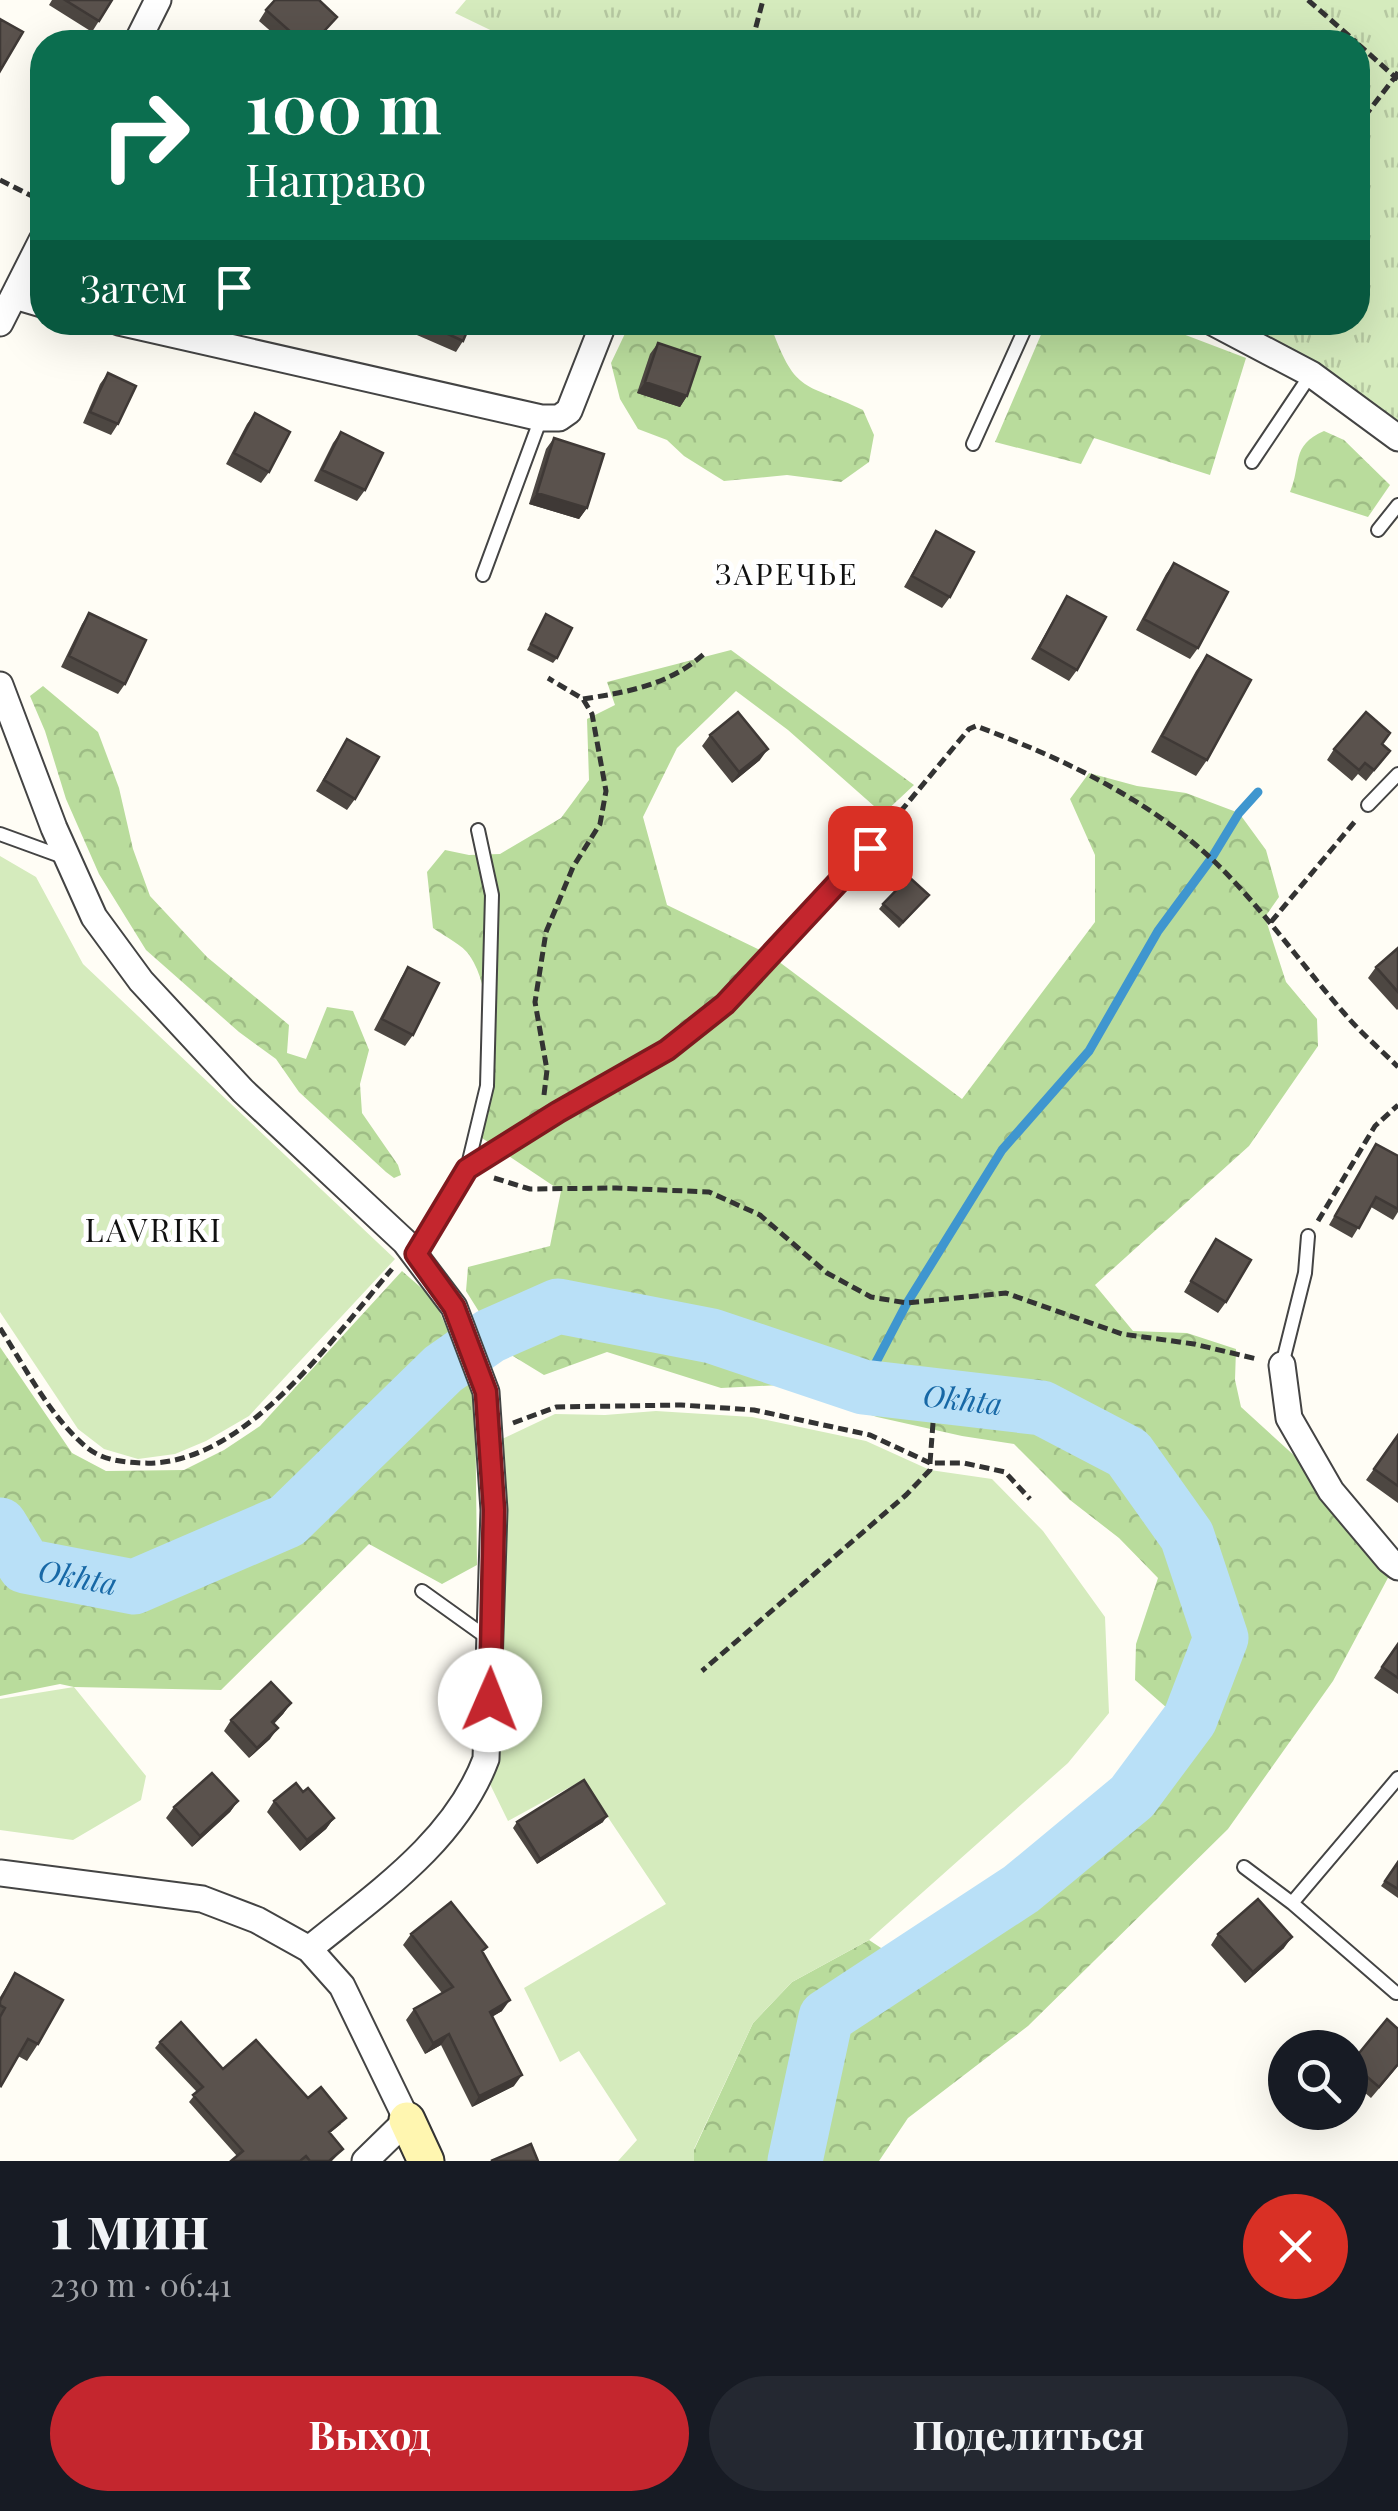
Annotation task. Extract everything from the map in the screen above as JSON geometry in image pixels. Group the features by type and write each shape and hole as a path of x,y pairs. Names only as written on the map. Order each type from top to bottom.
{"street":[{"path":"143,30 158,0"},
{"path":"0,323 30,266"},
{"path":"16,296 30,300"},
{"path":"176,335 540,418 559,418 569,411 599,335"},
{"path":"1237,335 1311,374 1398,438"},
{"path":"0,685 94,918 141,981 244,1092 413,1251 454,1307 486,1392 494,1510 486,1760 475,1788 427,1850 309,1949"},
{"path":"1282,1365 1289,1418 1330,1491 1388,1560 1398,1566"},
{"path":"0,1873 202,1899 257,1920 309,1949 342,1986 426,2161"},
{"path":"365,2161 408,2120"}],"lane":[{"path":"973,444 1022,335"},
{"path":"1252,462 1311,374"},
{"path":"483,575 540,418"},
{"path":"1378,530 1398,505"},
{"path":"1368,806 1398,774"},
{"path":"413,1251 467,1169 487,1086 492,894 478,830"},
{"path":"0,834 68,859"},
{"path":"467,1169 667,1050 725,1004 870,848"},
{"path":"1282,1365 1305,1273 1308,1236"},
{"path":"422,1591 491,1641"},
{"path":"1292,1903 1398,1778"},
{"path":"1244,1867 1396,1993"}],"path":[{"path":"755,30 763,0"},
{"path":"1308,0 1342,30"},
{"path":"1370,54 1397,76 1370,110"},
{"path":"0,180 30,195"},
{"path":"583,699 637,691 682,673 704,654"},
{"path":"540,1123 547,1070 535,1002 546,932 573,867 600,824 606,791 592,714 583,699 548,678"},
{"path":"870,848 976,726 1090,773 1140,805 1218,865 1271,922 1345,1014 1398,1067"},
{"path":"1271,922 1368,806"},
{"path":"1308,1236 1375,1126 1398,1105"},
{"path":"467,1169 530,1189 709,1192 760,1215 827,1273 871,1297 907,1303 1006,1293 1122,1334 1194,1344 1282,1365"},
{"path":"0,1328 59,1416 85,1446 105,1458 128,1463 182,1461 214,1448 255,1421 413,1251"},
{"path":"488,1436 521,1418 556,1406 681,1405 754,1410 870,1435 930,1463 964,1462 1005,1472 1030,1499"},
{"path":"702,1671 930,1470 933,1424"}],"green space":[{"path":"466,0 1398,0 1398,429 1225,335 1370,335 1370,30 490,30 455,13"},
{"path":"624,335 774,335 788,366 805,384 863,410 874,435 869,462 841,482 787,475 724,481 684,456 667,440 638,429 620,399 611,363"},
{"path":"1041,335 1186,335 1246,358 1210,475 1094,438 1081,464 995,442"},
{"path":"1324,431 1344,440 1390,485 1368,517 1290,492 1301,450"},
{"path":"731,650 914,785 883,814 788,730 736,691 677,748 643,817 667,905 770,955 962,1099 1095,922 1095,855 1070,799 1089,773 1137,786 1186,793 1239,813 1266,850 1279,897 1265,917 1286,982 1317,1019 1318,1046 1249,1146 1095,1285 1133,1331 1187,1333 1236,1349 1235,1380 1241,1407 1398,1550 1398,1559 1333,1681 1228,1829 1028,2026 908,2118 879,2161 694,2161 694,2150 753,2023 792,1982 869,1940 928,1979 915,1962 1023,1892 1138,1800 1167,1708 1135,1680 1136,1644 1158,1578 1014,1444 877,1417 780,1385 721,1388 607,1352 544,1375 503,1350 466,1291 468,1267 550,1246 561,1191 473,1132 487,1043 484,995 470,956 433,928 427,872 445,850 469,855 500,854 561,818 589,780 587,719 615,705 607,682"},
{"path":"43,686 98,732 119,788 133,849 150,896 207,957 289,1025 287,1053 306,1059 327,1007 353,1011 369,1050 360,1084 362,1113 401,1175 394,1178 386,1172 299,1092 276,1059 239,1032 146,950 99,874 66,799 30,696"},
{"path":"0,856 36,877 83,964 395,1259 249,1416 175,1454 138,1459 104,1449 78,1429 0,1312"},
{"path":"402,1271 434,1299 475,1393 477,1565 442,1584 369,1544 221,1690 60,1684 0,1696 0,1347 72,1453 106,1471 184,1470 260,1426"},
{"path":"656,1411 752,1417 866,1441 930,1470 992,1479 1043,1531 1105,1617 1109,1713 1068,1763 869,1940 792,1982 753,2023 694,2149 694,2161 618,2161 637,2140 579,2051 560,2062 524,1988 666,1904 583,1780 508,1821 487,1778 504,1744 500,1440 555,1414"},
{"path":"74,1687 146,1776 141,1800 73,1840 0,1830 0,1699"}],"building":[{"path":"65,0 112,0 99,21"},
{"path":"275,0 319,0 337,17 325,30 288,30 266,10"},
{"path":"0,19 23,32 0,71"},
{"path":"658,343 700,357 687,396 645,382"},
{"path":"108,373 136,386 118,424 90,412"},
{"path":"255,413 290,432 269,472 234,453"},
{"path":"341,432 383,453 365,490 322,470"},
{"path":"554,438 604,454 587,508 537,493"},
{"path":"936,531 974,552 950,597 912,576"},
{"path":"1174,563 1228,592 1198,648 1144,619"},
{"path":"1067,596 1106,617 1077,670 1039,648"},
{"path":"89,613 146,640 125,684 69,656"},
{"path":"546,614 572,628 557,658 531,644"},
{"path":"1207,655 1251,680 1207,760 1162,736"},
{"path":"738,712 768,749 739,772 710,735"},
{"path":"1366,712 1390,733 1382,744 1390,751 1374,770 1365,763 1359,770 1334,749"},
{"path":"347,739 379,757 355,799 324,780"},
{"path":"909,877 929,895 903,922 883,904"},
{"path":"1398,948 1398,992 1376,967"},
{"path":"408,967 439,983 413,1035 382,1019"},
{"path":"1376,1144 1398,1156 1398,1209 1376,1197 1359,1228 1335,1216"},
{"path":"1216,1239 1251,1260 1226,1302 1191,1281"},
{"path":"1398,1435 1398,1486 1374,1469"},
{"path":"1398,1644 1398,1678 1382,1667"},
{"path":"271,1682 291,1703 272,1722 278,1728 257,1748 231,1720"},
{"path":"212,1773 238,1801 200,1836 174,1807"},
{"path":"584,1780 607,1816 540,1859 517,1822"},
{"path":"296,1783 303,1792 308,1788 334,1818 307,1840 274,1801"},
{"path":"1398,1862 1398,1889 1385,1881"},
{"path":"1258,1899 1292,1937 1253,1972 1218,1934"},
{"path":"451,1902 487,1947 482,1951 510,2000 490,2012 522,2075 479,2096 449,2034 433,2043 414,2009 453,1987 411,1934"},
{"path":"15,1973 63,2000 38,2044 28,2039 1,2086 0,2017 5,2008 0,2001"},
{"path":"1387,2019 1398,2029 1398,2064 1379,2087 1368,2078 1368,2042"},
{"path":"181,2022 223,2069 256,2040 308,2098 321,2087 346,2118 329,2132 343,2149 329,2161 310,2161 306,2156 300,2161 231,2161 243,2151 193,2095 203,2087 160,2042"},
{"path":"531,2144 538,2161 491,2161"}],"waterway":[{"path":"863,1387 907,1303 1002,1150 1089,1051 1158,931 1239,813 1258,792"},
{"name":"Okhta","path":"0,1525 25,1566 134,1587 287,1521 443,1369 490,1336 558,1306 712,1336 863,1387 1042,1408 1128,1453 1187,1536 1221,1638 1190,1719 1132,1797 1021,1889 826,2017 795,2161"}],"district":[{"name":"ЗАРЕЧЬЕ","path":"787,573"},
{"name":"LAVRIKI","path":"154,1228"}],"route":[{"path":"490,1700 494,1510 486,1392 454,1307 416,1254 467,1169 667,1050 725,1004 870,848"}]}
